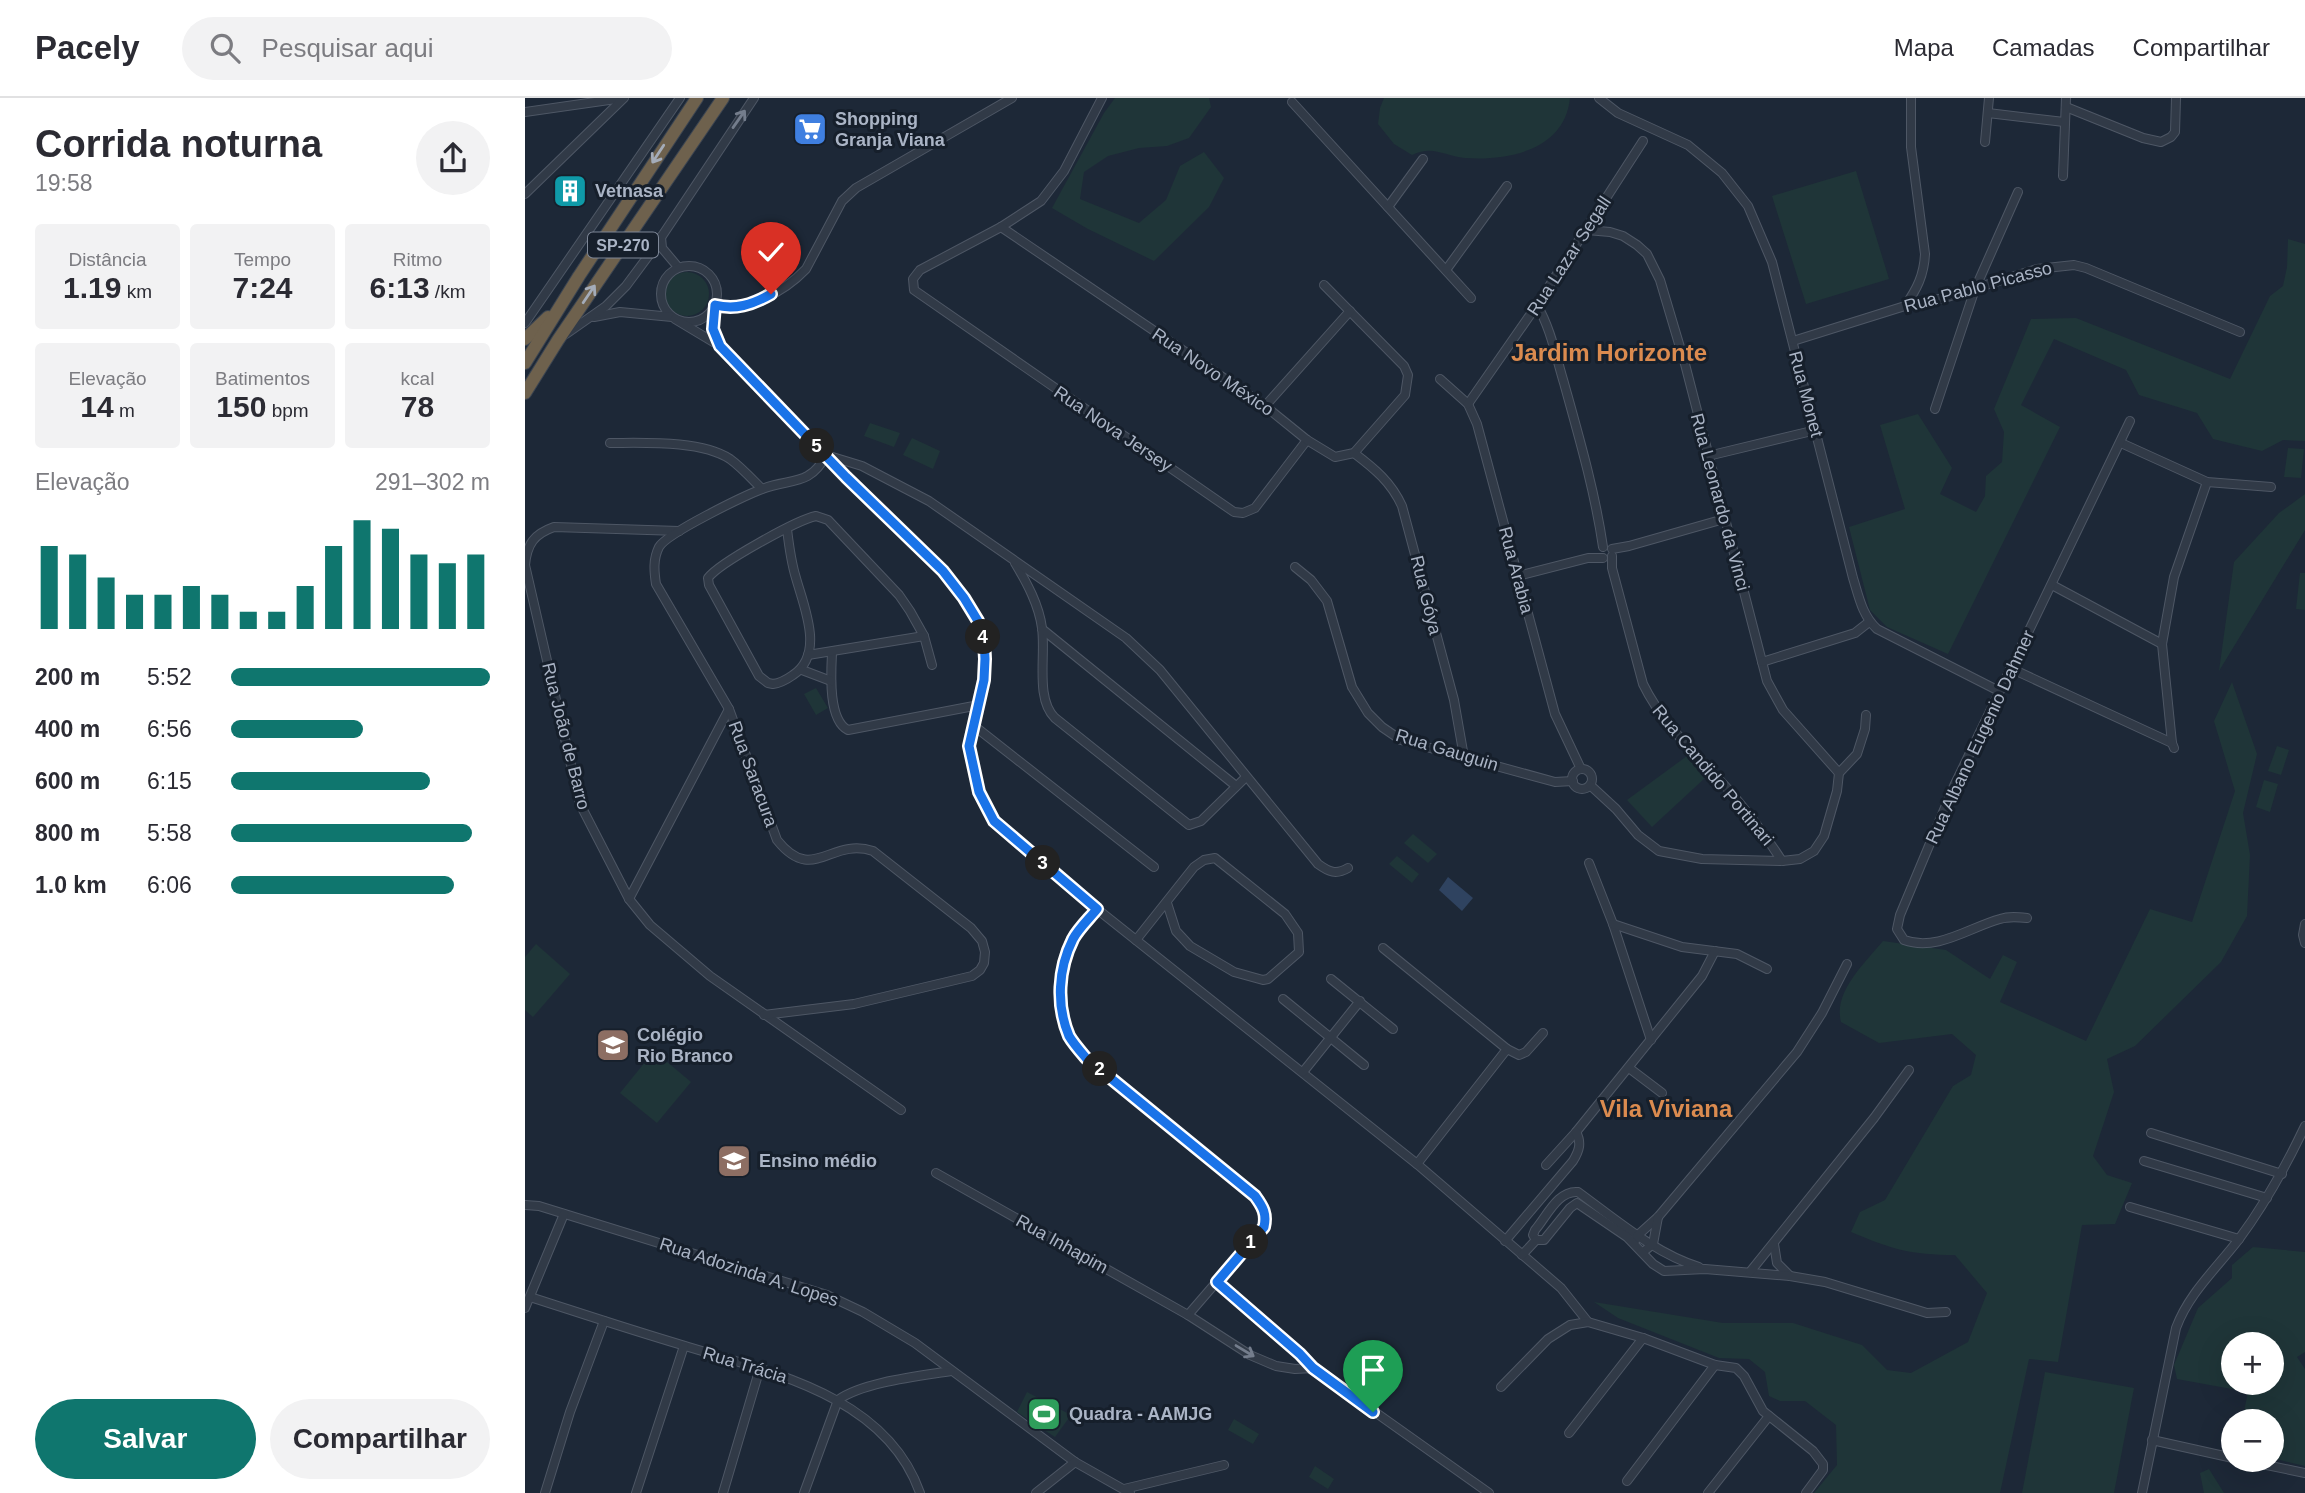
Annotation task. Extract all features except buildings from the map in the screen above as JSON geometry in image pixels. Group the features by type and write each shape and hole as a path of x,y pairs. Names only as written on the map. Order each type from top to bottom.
{"highway":[{"name":"SP-270","path":"525,363 697,98"},
{"name":"SP-270","path":"525,393 558,340 723,98"},
{"path":"525,339 561,304"}],"street":[{"path":"525,113 624,98"},
{"path":"525,194 624,98"},
{"path":"525,323 680,98"},
{"path":"558,340 591,317 626,286 754,98"},
{"path":"715,305 729,308 754,303 798,278 806,269 842,201 856,188 1012,98"},
{"path":"1001,227 1031,209 1049,192 1064,172 1102,98"},
{"name":"Rua Monet","path":"1599,98 1618,113 1688,145 1722,173 1739,192 1755,219 1772,262 1853,578 1869,622"},
{"path":"1905,306 1924,271 1925,254 1911,148 1911,98"},
{"path":"1985,142 1989,98"},
{"path":"2063,176 2066,103 2143,138 2161,142 2171,137 2177,123 2175,98"},
{"path":"1291,102 1471,298"},
{"path":"1988,113 2064,122"},
{"name":"Rua Lazar Segall","path":"1468,404 1538,305 1643,141"},
{"path":"1388,207 1423,159"},
{"path":"1446,271 1507,186"},
{"path":"1935,409 1975,289 2018,192"},
{"name":"Rua Leonardo da Vinci","path":"1598,213 1611,232"},
{"name":"Rua Nova Jersey","path":"1001,227 920,270 913,279 914,290 1234,512 1243,513 1255,508 1307,440"},
{"name":"Rua Novo México","path":"1001,227 1265,406 1307,440 1335,457 1354,453"},
{"name":"Rua Leonardo da Vinci","path":"1587,230 1623,236 1637,245 1653,265 1685,364 1767,681 1783,710 1839,773"},
{"path":"661,237 663,248 678,267"},
{"name":"Rua Pablo Picasso","path":"1793,341 2037,269 2074,265 2239,332"},
{"path":"720,346 713,329 716,286 712,277 697,267 678,267 666,276 660,291 663,306 674,318 720,346 943,571 978,621 984,639 984,680 969,746 974,776 994,821 1097,909 1417,1164 1561,1288 1588,1322"},
{"path":"1324,285 1403,366 1408,375 1405,395 1354,453"},
{"path":"591,317 620,312 684,321 702,318 715,305"},
{"name":"Rua Candido Portinari","path":"1538,305 1551,338 1573,414 1643,684 1655,708 1669,726 1728,790 1782,861"},
{"path":"1265,406 1350,311"},
{"path":"1527,320 1546,327"},
{"name":"Rua Arabia","path":"1440,379 1468,404 1485,449 1555,715 1581,769 1591,774 1590,785"},
{"name":"Rua Albano Eugenio Dahmer","path":"2027,918 1999,919 1930,943 1904,940 1897,929 1900,915 1949,798 2130,421"},
{"path":"1707,456 1816,430"},
{"path":"610,443 643,443 715,452 731,460 762,489"},
{"path":"2120,443 2207,482 2271,487"},
{"name":"Rua Góya","path":"1354,453 1385,478 1395,490 1402,506 1454,701 1464,757"},
{"path":"826,455 862,466 929,501 1139,648 1160,670 1318,864 1334,872 1348,868"},
{"name":"Rua Saracura","path":"764,1015 854,1004 952,982 972,976 980,971 984,963 982,942 971,928 873,850 854,847 817,860 806,861 796,859 785,851 777,841 729,709 656,584 655,557 661,544 679,531 762,489 791,483 813,473 826,455"},
{"path":"2010,668 2173,745 2162,643 2173,577 2207,482"},
{"path":"787,529 793,566 810,631 808,655 801,670 779,683 763,680 745,652 709,585 708,578 719,567 787,529 816,516 828,520 899,595 924,636 932,665"},
{"path":"1518,576 1724,519"},
{"name":"Rua João de Barro","path":"679,531 554,527 541,532 532,540 526,551 525,565 576,791 585,816 629,899 650,925 710,976 901,1110"},
{"path":"1014,560 1031,592 1042,629 1044,701 1049,713 1185,823 1195,824 1201,821 1246,777"},
{"name":"Rua Gauguin","path":"1295,567 1311,580 1327,601 1352,687 1368,713 1382,727 1401,740 1555,782 1573,781"},
{"path":"2052,585 2162,643"},
{"path":"1762,662 1855,633 1869,622 1877,629 1999,691"},
{"path":"1042,629 1236,786"},
{"path":"808,655 924,636"},
{"path":"832,653 831,681 838,719 848,730 979,705"},
{"path":"801,670 831,681"},
{"path":"629,899 729,709"},
{"path":"1782,861 1808,856 1821,841 1837,791 1839,773 1857,754 1865,729 1866,715"},
{"path":"972,725 1154,867"},
{"path":"1573,781 1574,774 1581,769"},
{"name":"Rua Arabia","path":"1573,781 1580,789 1590,785"},
{"name":"Rua Arabia","path":"1590,785 1647,844 1659,851 1702,859 1782,861"},
{"path":"1136,940 1195,867 1203,860 1215,858 1285,914 1298,933 1299,952 1268,979 1234,972 1182,940 1176,931 1167,903"},
{"path":"1589,863 1613,924 1651,1041"},
{"path":"1097,909 1074,937 1063,963 1060,992 1070,1037 1086,1058 1255,1196 1264,1208 1264,1227 1188,1315"},
{"path":"1613,924 1682,947 1747,957 1766,968"},
{"path":"2305,924 2305,943"},
{"path":"1383,948 1507,1049 1519,1055 1526,1052 1542,1033"},
{"path":"1546,1165 1651,1041 1702,976 1715,951"},
{"path":"1636,1239 1658,1217 1797,1052 1822,1013 1847,964"},
{"path":"1331,979 1393,1029"},
{"path":"1283,999 1364,1065"},
{"path":"1303,1072 1360,1002"},
{"path":"1417,1164 1507,1049"},
{"path":"1629,1068 1662,1093"},
{"path":"1750,1272 1881,1110 1909,1070"},
{"path":"2142,1493 2176,1328 2181,1315 2189,1299 2238,1239 2267,1198 2305,1126"},
{"path":"1505,1241 1573,1161 1580,1139 1576,1132"},
{"path":"2151,1133 2281,1174"},
{"path":"2144,1161 2267,1198"},
{"name":"Rua Inhapim","path":"936,1173 1188,1315 1263,1361 1295,1369 1313,1368"},
{"path":"1536,1240 1533,1236 1561,1197 1570,1192 1578,1192 1636,1239 1653,1264 1664,1271 1705,1269 1790,1276 1825,1282 1927,1313 1947,1312"},
{"path":"1522,1255 1536,1240 1544,1240 1577,1203 1636,1239 1653,1244 1664,1254 1705,1269"},
{"name":"Rua Adozinda A. Lopes","path":"525,1205 539,1206 827,1296 881,1321 1075,1462 1127,1491"},
{"path":"2130,1207 2238,1239"},
{"path":"525,1308 564,1214"},
{"path":"1643,1252 1653,1244 1658,1217"},
{"path":"1539,1226 1550,1234"},
{"path":"1774,1244 1777,1263 1790,1276"},
{"path":"1664,1271 1678,1260"},
{"path":"1217,1282 1313,1368 1489,1493"},
{"name":"Rua Trácia","path":"530,1297 760,1368 838,1400 876,1429 896,1450 907,1464 920,1493"},
{"path":"545,1493 570,1412 604,1321"},
{"path":"1501,1387 1548,1339 1570,1325 1588,1322 1643,1338 1715,1365 1736,1368 1742,1373 1769,1416 1813,1451 1823,1464 1819,1478 1806,1493"},
{"path":"1569,1433 1643,1338"},
{"path":"636,1493 684,1346"},
{"path":"1627,1481 1715,1365"},
{"path":"723,1493 760,1368"},
{"path":"804,1493 838,1400 865,1388 909,1377 951,1371"},
{"path":"1708,1493 1769,1416"},
{"path":"2152,1440 2221,1455"},
{"path":"1036,1493 1075,1462"},
{"path":"1127,1491 1224,1465"},
{"path":"2284,1469 2305,1473"}],"green space":[{"path":"1115,98 1209,98 1211,107 1189,138 1167,146 1139,148 1108,156 1084,172 1080,199 1139,223 1166,200 1180,166 1204,152 1224,178 1209,207 1154,261 1052,208"},
{"path":"1384,98 1570,98 1566,116 1558,130 1532,149 1499,157 1465,158 1432,151 1412,155 1394,144 1378,124"},
{"path":"1856,171 1889,279 1806,304 1772,196"},
{"path":"2288,239 2305,244 2305,441 2283,440 2262,451 2213,439 2197,413 2139,395 2126,370 2054,339 2021,405 2060,427 1948,654 1887,627 1870,610 1849,527 1905,509 1880,425 1918,414 1952,468 1940,494 1976,512 1985,496 1986,476 2002,462 2004,432 1994,409 2031,319 2076,318 2230,379 2270,296 2283,286"},
{"path":"687,272 696,273 703,278 708,285 708,303 703,310 696,315 687,316 678,315 671,310 666,303 665,294 666,285 671,278 678,273"},
{"path":"870,423 900,433 894,447 864,436"},
{"path":"912,438 940,451 933,469 903,455"},
{"path":"2288,448 2304,449 2301,478 2284,477"},
{"path":"2305,494 2305,530 2219,671 2234,562 2279,513"},
{"path":"2300,573 2305,573 2305,610 2296,609"},
{"path":"2232,682 2257,754 2243,813 2250,855 2247,916 2221,962 2135,1046 2107,1059 2114,1092 2093,1156 2107,1175 2132,1183 2115,1224 2082,1225 2058,1362 2029,1359 2000,1493 1814,1493 1837,1465 1836,1425 1805,1401 1780,1401 1769,1396 1765,1372 1749,1359 1719,1358 1618,1318 1594,1302 1723,1323 1793,1323 1862,1345 1887,1370 1911,1373 1968,1342 1987,1293 1955,1255 1901,1250 1851,1232 1860,1212 1885,1200 1953,1086 1971,1075 1976,1055 1952,1034 1879,1043 1841,1022 1840,1011 1846,989 1883,941 1946,950 1990,979 2003,955 2017,962 2000,1002 2086,1041 2150,909 2192,922 2235,791 2214,721"},
{"path":"816,688 828,708 816,715 804,694"},
{"path":"2277,746 2289,750 2281,775 2268,771"},
{"path":"1687,756 1706,777 1652,827 1627,800"},
{"path":"2264,780 2278,784 2270,812 2256,807"},
{"path":"1413,834 1437,854 1428,863 1404,843"},
{"path":"1397,856 1419,874 1412,883 1389,864"},
{"path":"536,944 570,974 533,1017 525,1010 525,957"},
{"path":"654,1051 691,1082 657,1123 620,1093"},
{"path":"2253,1247 2305,1252 2305,1352 2297,1357 2305,1369 2305,1466 2284,1461 2284,1409 2244,1409 2247,1395 2284,1395 2284,1332 2221,1332 2221,1387 2177,1379 2174,1365 2198,1308 2232,1278 2232,1265"},
{"path":"2045,1372 2134,1388 2114,1493 2022,1493"},
{"name":"Quadra - AAMJG","path":"1027,1392 1071,1415 1055,1437 1017,1412"},
{"path":"1234,1419 1259,1434 1253,1444 1228,1430"},
{"path":"1315,1466 1334,1479 1328,1489 1309,1477"},
{"path":"2209,1469 2224,1493 2204,1493 2200,1473"}],"water":[{"path":"1448,877 1473,898 1462,911 1439,890"}],"place":[{"name":"Shopping Granja Viana","path":"810,129"},
{"name":"Vetnasa","path":"570,191"},
{"name":"Colégio Rio Branco","path":"613,1045"},
{"name":"Ensino médio","path":"734,1161"},
{"name":"Quadra - AAMJG","path":"1044,1414"}],"district":[{"name":"Jardim Horizonte","path":"1609,353"},
{"name":"Vila Viviana","path":"1666,1109"}],"route":[{"path":"771,294 744,306 729,308 715,305 712,322 720,346 846,477 943,571 964,598 978,621 984,639 984,680 969,746 979,792 994,821 1097,909 1074,937 1063,963 1060,992 1070,1037 1086,1058 1255,1196 1264,1208 1264,1227 1217,1282 1313,1368 1373,1412"}]}
